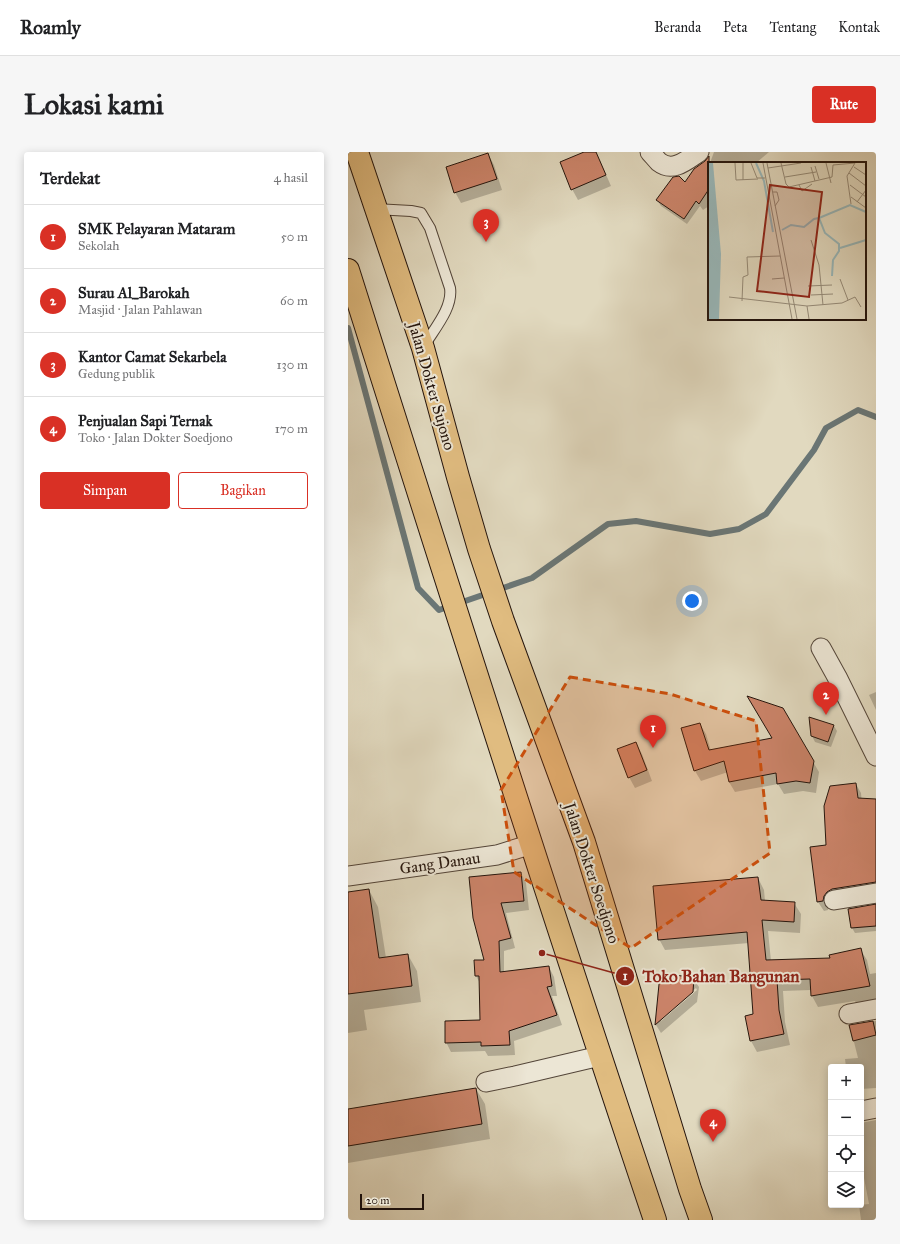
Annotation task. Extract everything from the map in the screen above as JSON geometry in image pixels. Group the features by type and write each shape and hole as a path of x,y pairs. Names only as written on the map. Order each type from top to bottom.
{"highway":[{"name":"Jalan Dokter Sujono","path":"357,152 423,348 479,549 503,621"},
{"path":"348,270 439,560 600,1056 655,1220"},
{"name":"Jalan Dokter Soedjono","path":"503,621 584,842 690,1189 701,1220"}],"street":[{"path":"650,152 659,162 667,165 678,166 699,152"},
{"path":"821,648 876,756"},
{"name":"Gang Danau","path":"348,876 496,855 532,844"},
{"path":"834,900 876,892"},
{"path":"849,1014 876,1009"},
{"path":"486,1082 600,1056"},
{"path":"864,1110 876,1108"}],"lane":[{"path":"375,209 421,214 426,220 433,235 451,294 445,311 423,348"}],"highlighted area":[{"path":"570,677 670,694 756,721 770,853 631,948 514,872 501,790"}],"building":[{"path":"584,152 596,152 606,175 571,190 560,162"},
{"path":"488,153 497,179 454,193 446,167"},
{"path":"709,156 708,190 699,204 696,201 684,219 656,200 673,177 679,176 685,182 694,169"},
{"path":"747,696 783,708 814,761 810,783 796,781 777,784 776,773 729,782 724,761 694,771 681,728 700,723 709,750 772,738"},
{"path":"809,717 834,725 828,742 811,736"},
{"path":"636,742 647,770 628,778 617,749"},
{"path":"856,783 858,798 876,799 876,882 832,889 824,896 823,901 817,902 810,847 826,845 824,806 830,786"},
{"path":"521,872 524,901 501,903 511,938 499,941 500,972 549,966 552,986 547,987 557,1015 509,1031 510,1045 481,1046 481,1042 445,1043 445,1021 480,1020 479,976 475,976 474,960 484,960 473,918 469,877"},
{"path":"758,877 761,900 795,902 794,922 762,920 766,960 830,958 829,955 861,948 870,986 811,996 810,979 777,980 779,1010 784,1034 750,1041 745,1016 753,1014 747,932 658,940 653,886"},
{"path":"369,889 379,958 408,954 412,986 348,994 348,892"},
{"path":"876,904 876,926 851,928 848,909"},
{"path":"660,974 694,977 693,992 655,1025"},
{"path":"873,1021 876,1035 853,1041 849,1025"},
{"path":"476,1088 482,1124 348,1146 348,1109"}],"waterway":[{"path":"348,328 418,588 439,610 532,578 608,524 636,521 710,534 739,529 766,514 814,450 826,428 858,410 876,417"}],"place":[{"name":"Kantor Camat Sekarbela","path":"486,242"},
{"name":"Surau Al_Barokah","path":"826,715"},
{"name":"SMK Pelayaran Mataram","path":"653,748"},
{"name":"Toko Bahan Bangunan","path":"542,953"},
{"name":"Penjualan Sapi Ternak","path":"713,1142"}]}
